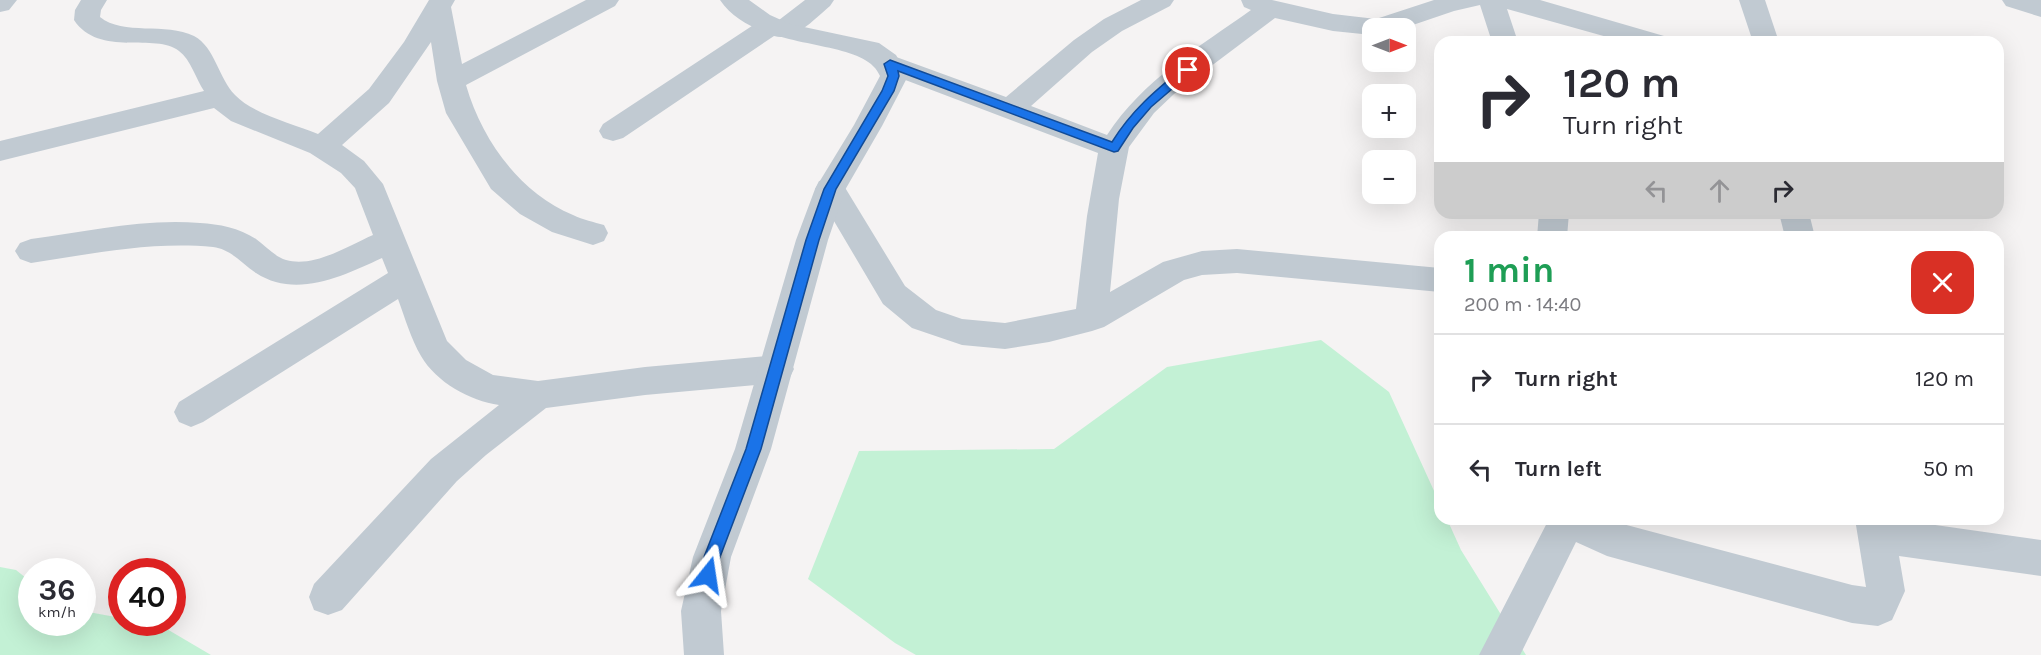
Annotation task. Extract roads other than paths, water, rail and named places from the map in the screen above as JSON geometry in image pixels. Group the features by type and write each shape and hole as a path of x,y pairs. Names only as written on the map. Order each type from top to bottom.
{"street":[{"path":"0,4 4,0"},
{"path":"94,0 88,10 87,20 94,28 112,33 170,37 185,41 194,48 219,97 234,110 321,147 349,163 368,184 434,349 454,370 487,389 527,403"},
{"path":"451,81 606,0"},
{"path":"734,0 749,14 777,28 877,52 890,64 1114,148"},
{"path":"614,131 821,0"},
{"path":"1010,109 1083,46 1113,25 1161,0"},
{"path":"1092,318 1104,198 1114,148 1129,125 1147,104 1261,4 1320,20 1374,27 1404,20 1423,5 1470,0"},
{"path":"1491,0 1503,36"},
{"path":"1502,0 1525,4 1634,36"},
{"path":"1752,0 1764,36"},
{"path":"2015,0 2041,9"},
{"path":"321,147 379,96 415,46 440,3"},
{"path":"440,3 451,81 460,112 502,182 531,206 563,224 593,233"},
{"path":"704,655 701,611 712,557 753,449 812,240 830,189 888,91 894,76 890,64"},
{"path":"0,151 219,97"},
{"path":"830,189 894,296 924,319 962,332 1005,336 1049,329 1092,318 1174,271 1202,263 1237,261 1434,279"},
{"path":"31,251 153,236 185,234 219,236 239,243 268,265 286,274 309,274 391,240"},
{"path":"191,412 406,278"},
{"path":"328,597 413,502 473,444 527,403 645,381 773,384"},
{"path":"1499,655 1565,525"},
{"path":"1584,525 1586,530 1607,539 1852,604 1878,607 1886,591 1876,528 2041,558"}]}
